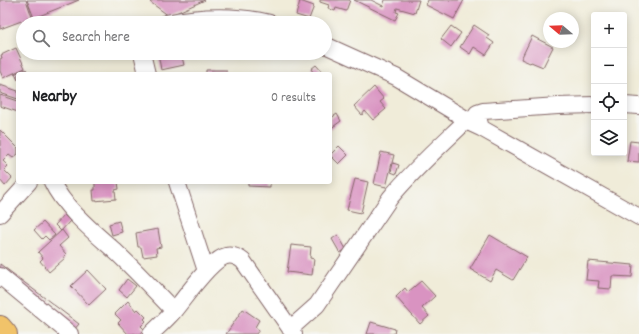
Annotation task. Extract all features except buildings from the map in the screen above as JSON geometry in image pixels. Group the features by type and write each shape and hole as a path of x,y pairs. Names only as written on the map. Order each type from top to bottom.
{"highway":[{"path":"0,327 6,334"}],"street":[{"path":"332,48 396,76 481,128 639,216"},
{"path":"144,60 147,72"},
{"path":"627,105 639,106"},
{"path":"481,128 477,113 483,111 558,106 591,106"},
{"path":"151,334 174,311 206,271 225,256 232,255 237,256 243,261 292,332 317,305 390,198 408,177 466,121 481,128"},
{"path":"0,214 27,184"},
{"path":"53,184 60,197 174,311"},
{"path":"177,184 206,271"},
{"path":"0,276 70,334"}]}
